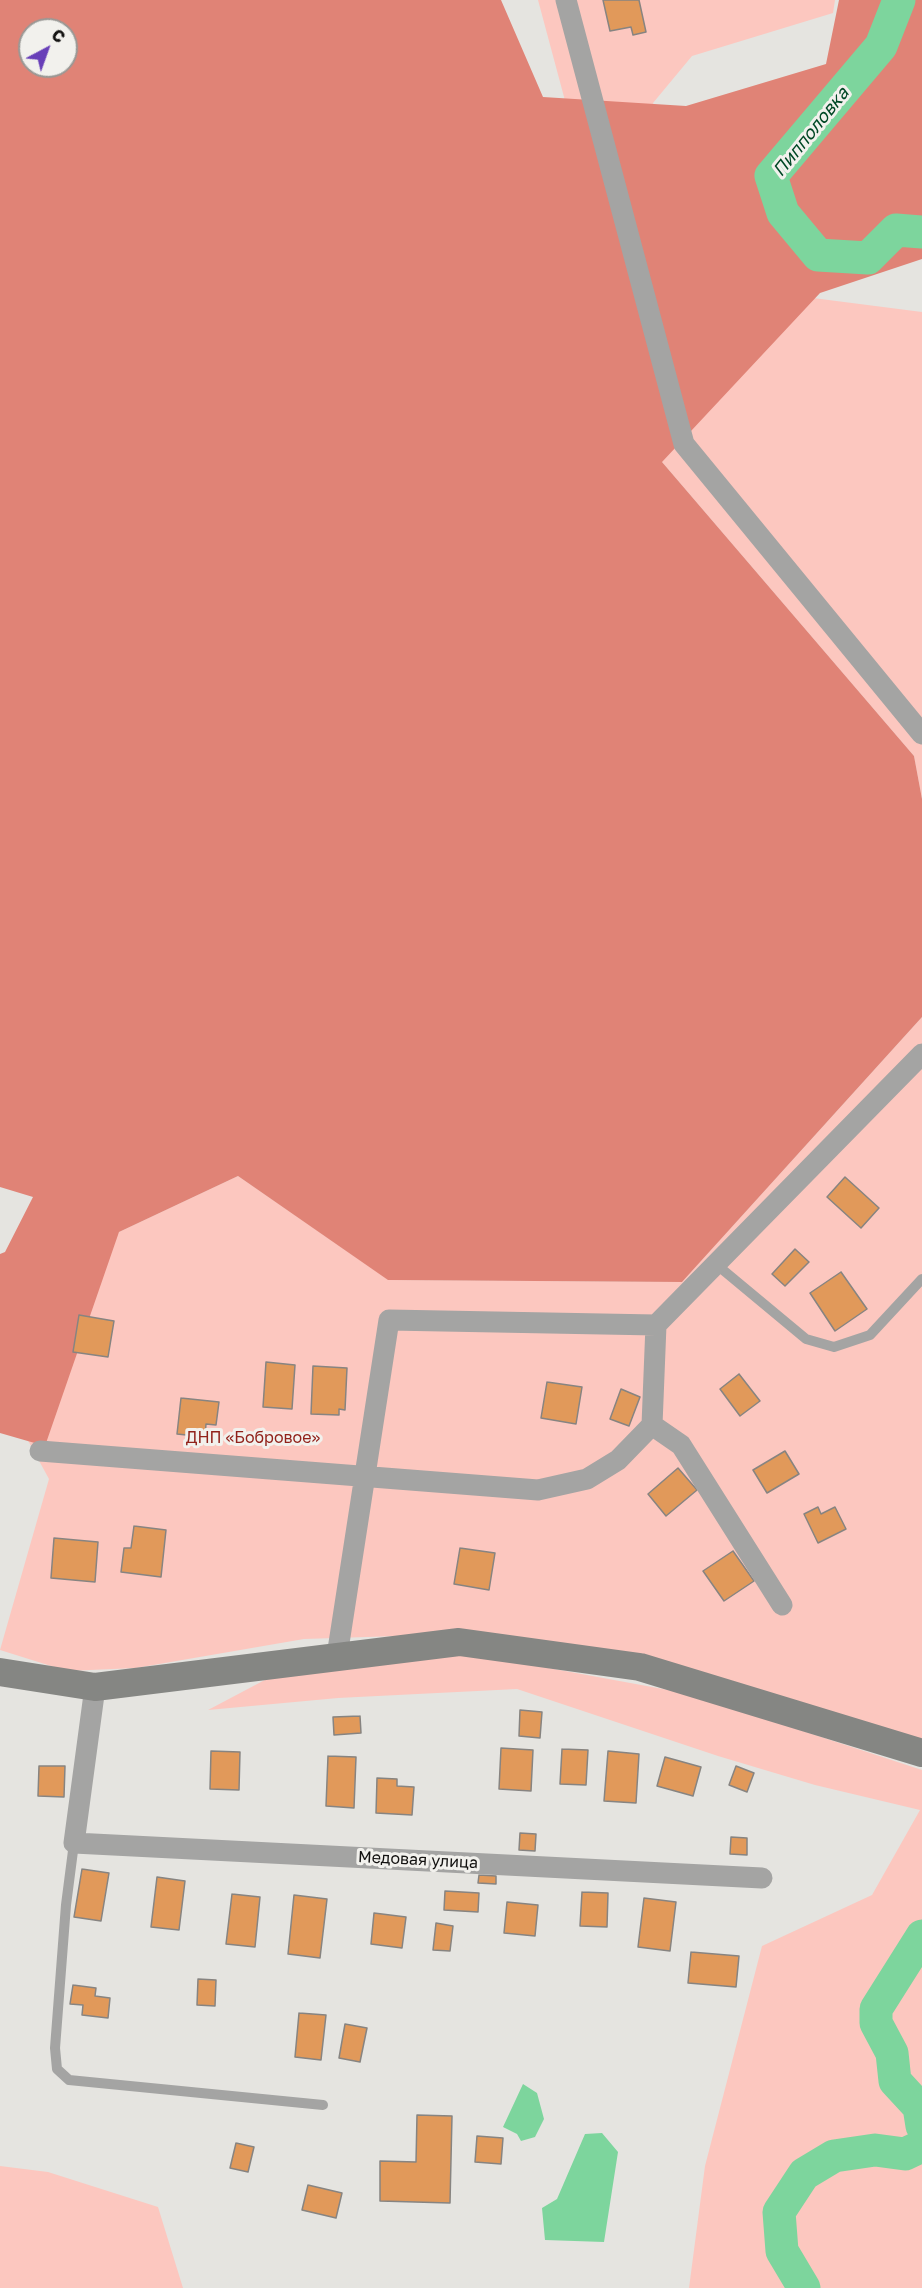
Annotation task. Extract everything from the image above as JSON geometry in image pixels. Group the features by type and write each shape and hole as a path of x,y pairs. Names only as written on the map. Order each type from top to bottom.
{"main road":[{"path":"0,1672 95,1687 459,1642 640,1667 922,1753"}],"street":[{"path":"566,0 684,444 922,734"},
{"path":"40,1451 366,1479 538,1490 587,1479 618,1460 652,1425 656,1325 922,1054"},
{"path":"337,1656 389,1320 656,1325"},
{"path":"652,1425 681,1445 782,1605"},
{"path":"74,1843 95,1687"},
{"name":"Медовая улица","path":"74,1843 762,1878"}],"lane":[{"path":"717,1265 806,1339 834,1347 870,1335 922,1279"},
{"path":"74,1843 66,1905 56,2036 57,2069 69,2080 323,2105"}],"green space":[{"path":"538,0 835,0 833,13 692,56 653,103 678,155 774,293 922,312 922,799 914,756 662,462"},
{"name":"ДНП «Бобровое»","path":"922,1017 922,1741 461,1634 304,1639 136,1668 67,1671 0,1650 49,1479 19,1424 119,1232 238,1176 389,1280 682,1282"},
{"path":"462,1652 690,1694 922,1770 922,2288 689,2288 705,2166 762,1946 872,1895 920,1810 815,1785 718,1756 517,1689 338,1698 208,1710 278,1673"},
{"path":"0,2166 48,2172 158,2207 183,2288 0,2288"}],"shaded area":[{"path":"0,0 501,0 543,97 686,106 826,64 839,0 922,0 922,259 820,293 662,462 914,756 922,799 922,1017 682,1282 388,1280 238,1176 119,1232 45,1446 0,1433 0,1254 5,1252 33,1197 0,1187"},
{"path":"523,2084 537,2093 544,2119 535,2137 521,2141 517,2134 503,2127"},
{"path":"602,2133 618,2152 604,2242 545,2240 542,2208 557,2199 585,2134"}],"building":[{"path":"603,0 639,0 646,32 633,35 631,27 610,31"},
{"path":"845,1177 879,1208 861,1228 827,1197"},
{"path":"795,1249 809,1262 785,1286 772,1274"},
{"path":"841,1272 867,1309 835,1331 810,1293"},
{"path":"79,1315 114,1321 108,1357 73,1352"},
{"path":"266,1362 295,1365 292,1409 263,1407"},
{"path":"313,1366 347,1368 345,1410 339,1409 339,1415 311,1414"},
{"path":"739,1374 760,1401 740,1416 720,1389"},
{"path":"547,1382 582,1387 576,1424 541,1418"},
{"path":"621,1389 640,1397 629,1426 610,1419"},
{"path":"181,1398 219,1402 216,1425 206,1424 205,1437 177,1434"},
{"path":"785,1451 799,1474 767,1493 753,1470"},
{"path":"678,1468 697,1490 666,1516 648,1494"},
{"path":"818,1507 821,1514 835,1507 846,1529 818,1543 804,1514"},
{"path":"134,1526 166,1530 161,1577 121,1572 124,1548 131,1548"},
{"path":"54,1538 98,1542 95,1582 51,1578"},
{"path":"460,1548 495,1553 489,1590 454,1584"},
{"path":"733,1551 754,1581 724,1601 703,1571"},
{"path":"520,1710 542,1712 540,1738 519,1736"},
{"path":"360,1716 361,1733 334,1735 333,1717"},
{"path":"501,1748 533,1750 531,1791 499,1789"},
{"path":"562,1749 588,1750 586,1785 560,1784"},
{"path":"211,1751 240,1752 239,1790 210,1789"},
{"path":"608,1751 639,1754 636,1803 604,1801"},
{"path":"328,1756 356,1757 354,1808 326,1806"},
{"path":"665,1757 701,1767 693,1796 657,1786"},
{"path":"39,1766 65,1766 64,1797 38,1796"},
{"path":"736,1766 754,1773 747,1792 729,1785"},
{"path":"377,1778 397,1779 397,1786 414,1787 412,1815 376,1813"},
{"path":"520,1833 536,1834 535,1851 519,1850"},
{"path":"731,1837 747,1838 747,1855 730,1854"},
{"path":"82,1869 109,1873 101,1921 74,1917"},
{"path":"479,1875 496,1876 496,1884 478,1883"},
{"path":"157,1877 185,1881 179,1930 151,1927"},
{"path":"445,1891 479,1893 478,1912 444,1910"},
{"path":"582,1892 608,1893 607,1927 580,1926"},
{"path":"232,1894 260,1897 255,1947 226,1944"},
{"path":"294,1895 327,1899 320,1958 288,1954"},
{"path":"644,1898 676,1902 670,1951 638,1947"},
{"path":"507,1902 538,1905 535,1936 504,1933"},
{"path":"374,1913 406,1917 402,1948 371,1944"},
{"path":"436,1923 453,1926 450,1951 433,1950"},
{"path":"691,1952 739,1956 736,1987 688,1983"},
{"path":"198,1979 216,1980 215,2006 197,2005"},
{"path":"73,1985 96,1988 95,1996 110,1998 108,2018 82,2015 83,2005 70,2004"},
{"path":"299,2013 326,2015 321,2060 295,2057"},
{"path":"345,2024 367,2028 360,2062 339,2058"},
{"path":"417,2115 452,2116 450,2203 380,2201 380,2161 416,2162"},
{"path":"477,2136 503,2138 501,2164 475,2162"},
{"path":"236,2143 254,2147 248,2172 230,2168"},
{"path":"308,2185 342,2193 336,2218 302,2210"}],"waterway":[{"name":"Пипполовка","path":"899,0 881,46 771,176 783,213 818,255 868,258 896,230 922,232"},
{"name":"Пипполовка","path":"922,1936 876,2009 876,2023 892,2053 895,2081 919,2107 922,2126"},
{"name":"Пипполовка","path":"804,2288 782,2251 779,2212 804,2174 834,2156 875,2150 905,2154 922,2146"}]}
